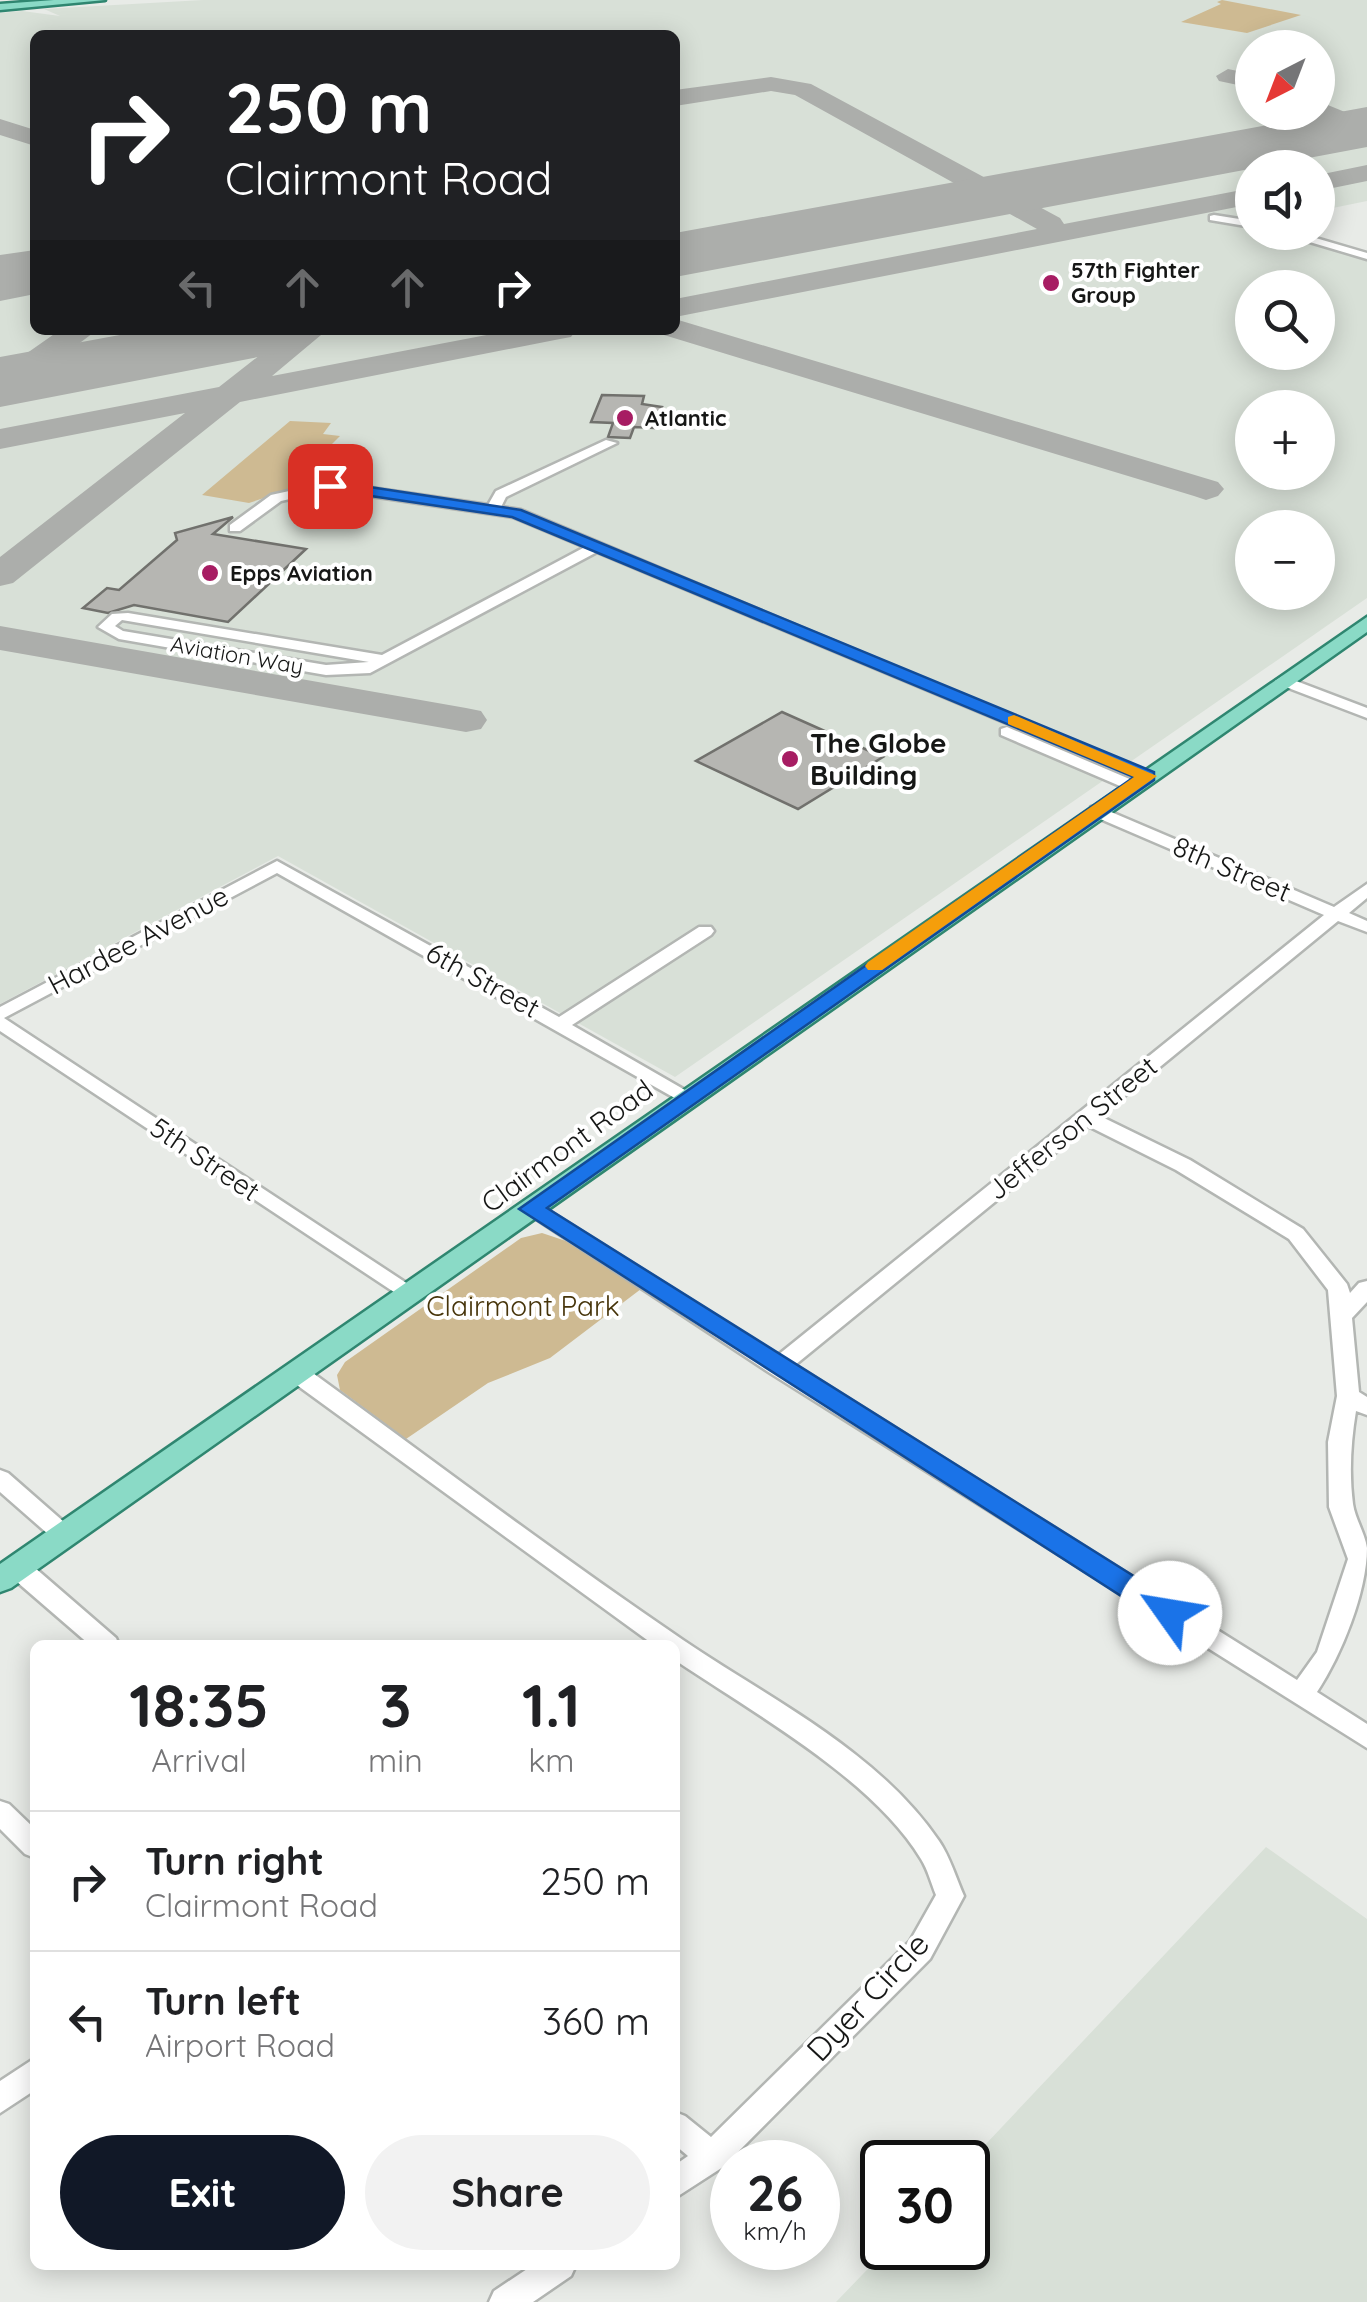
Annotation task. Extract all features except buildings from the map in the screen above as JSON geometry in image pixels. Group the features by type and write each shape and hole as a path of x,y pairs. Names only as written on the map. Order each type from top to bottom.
{"main road":[{"path":"0,7 100,0"},
{"name":"Clairmont Road","path":"9,1574 1367,624"}],"street":[{"path":"1214,218 1235,221"},
{"path":"1335,247 1367,256"},
{"path":"493,509 501,494 611,443"},
{"path":"235,528 276,498 330,486 516,513 589,551 1140,781"},
{"name":"Aviation Way","path":"386,661 122,617 104,627 119,634 347,671 386,661 589,551"},
{"path":"1283,681 1367,713"},
{"name":"8th Street","path":"1097,811 1367,927"},
{"name":"6th Street","path":"277,866 687,1097"},
{"name":"Hardee Avenue","path":"0,1014 277,866"},
{"name":"Jefferson Street","path":"778,1367 1367,889"},
{"path":"562,1024 705,930"},
{"name":"5th Street","path":"0,1023 410,1294"},
{"path":"1085,1117 1183,1165 1296,1234 1339,1289 1357,1401 1339,1442 1341,1507 1360,1560 1328,1655 1301,1695"},
{"path":"531,1209 1367,1737"},
{"path":"1342,1316 1367,1288"},
{"name":"Dyer Circle","path":"298,1374 665,1640"},
{"path":"0,1479 64,1536"},
{"path":"9,1574 100,1640"},
{"name":"Dyer Circle","path":"680,1651 804,1735 892,1808 929,1848 950,1896 920,1950 729,2140"},
{"path":"0,1812 30,1841"},
{"path":"0,2100 30,2076"},
{"path":"680,2130 710,2155"},
{"name":"Dyer Circle","path":"680,2179 710,2158"},
{"path":"504,2302 552,2270"}],"shaded area":[{"path":"203,0 1367,0 1367,201 1335,208 1335,150 1235,150 1235,250 1335,248 1367,256 1367,598 675,1077 278,856 0,1004 0,13 22,11 60,16 44,9"},
{"path":"1266,1847 1367,1919 1367,2302 836,2302 867,2270 990,2270 990,2140"}],"green space":[{"path":"1217,2 1301,15 1256,30 1235,31 1181,22 1221,4"},
{"path":"290,421 331,423 323,434 340,436 305,471 306,484 249,503 202,495"},
{"name":"Clairmont Park","path":"542,1233 566,1241 641,1289 550,1358 488,1383 406,1439 340,1390 337,1375 345,1362 521,1238"}],"taxiway":[{"path":"1228,76 1235,77"},
{"path":"680,97 771,84 802,89 1050,224 1054,232 1044,236"},
{"path":"1335,116 1367,130"},
{"path":"0,127 30,136"},
{"path":"1335,180 1367,173"},
{"path":"680,307 1235,199"},
{"path":"680,330 1206,489"},
{"path":"0,387 74,335"},
{"path":"229,394 305,335"},
{"path":"229,394 534,335"},
{"path":"0,439 229,394"},
{"path":"0,575 229,394"},
{"path":"0,638 466,720"}],"runway":[{"path":"680,254 1367,127"},
{"path":"0,278 30,273"},
{"path":"0,382 248,335"}],"slow traffic":[{"path":"875,966 1147,776 1014,721"}],"place":[{"name":"57th Fighter Group","path":"1051,283"},
{"name":"Atlantic","path":"625,418"},
{"name":"Epps Aviation","path":"210,573"},
{"name":"The Globe Building","path":"790,759"}],"route":[{"path":"330,486 516,513 1147,776 531,1209 1170,1613"}]}
